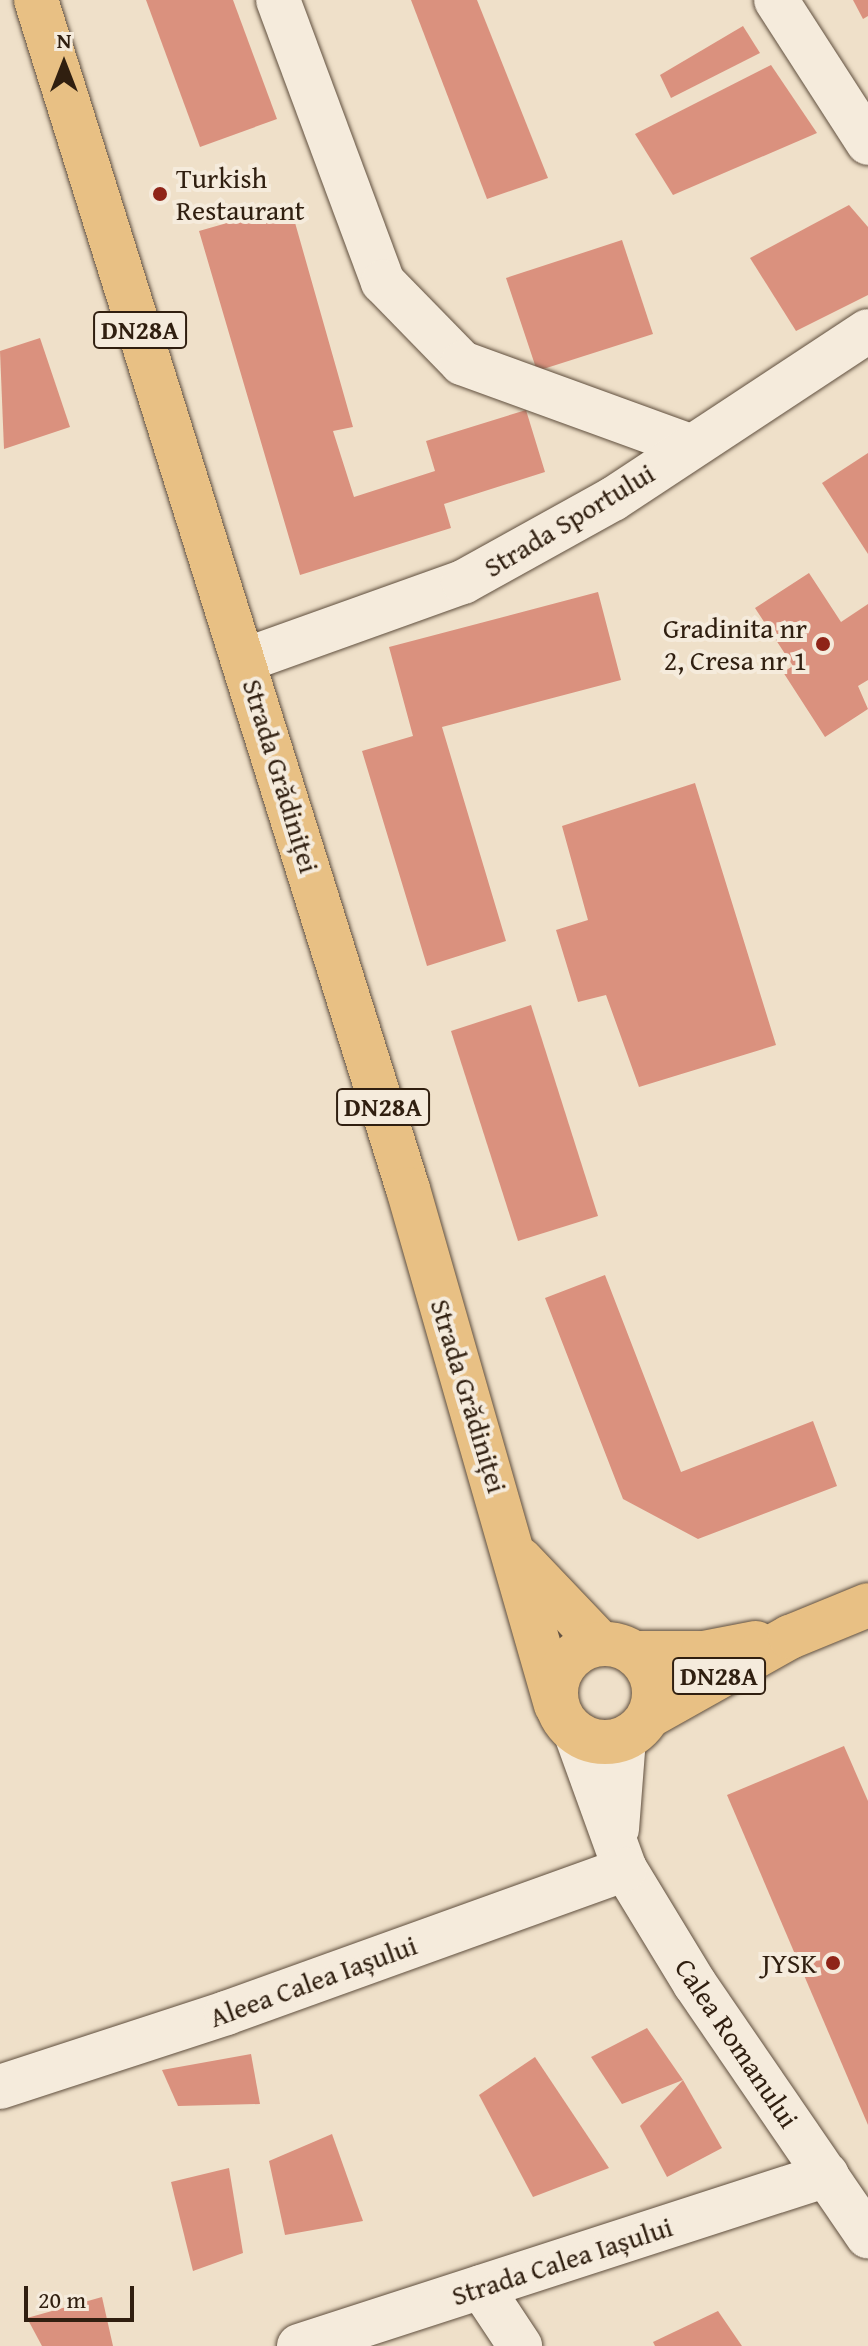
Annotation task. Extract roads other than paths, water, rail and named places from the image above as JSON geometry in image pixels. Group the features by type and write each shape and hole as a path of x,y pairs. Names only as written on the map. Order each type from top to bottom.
{"main road":[{"name":"Strada Grădiniței","path":"36,0 245,660 566,1720"},
{"name":"Strada Grădiniței","path":"517,1556 618,1648"},
{"name":"DN28A","path":"636,1727 790,1637 868,1605"},
{"name":"DN28A","path":"618,1648 703,1653 790,1637"},
{"path":"584,1648 618,1648 653,1682 636,1727 599,1742 566,1720 560,1672 584,1648"}],"street":[{"path":"278,0 383,282 462,363 690,446"},
{"path":"776,0 868,143"},
{"name":"Strada Sportului","path":"245,660 463,582 613,499 868,331"},
{"name":"Calea Romanului","path":"566,1720 620,1856 695,1984 868,2237"},
{"path":"620,1856 636,1727"},
{"name":"Aleea Calea Iașului","path":"0,2087 226,2013 620,1856"},
{"name":"Strada Calea Iașului","path":"299,2346 827,2175"},
{"path":"481,2287 520,2346"}],"place":[{"name":"Turkish Restaurant","path":"160,194"},
{"name":"Gradinita nr 2, Cresa nr 1","path":"823,644"},
{"name":"JYSK","path":"833,1963"}]}
